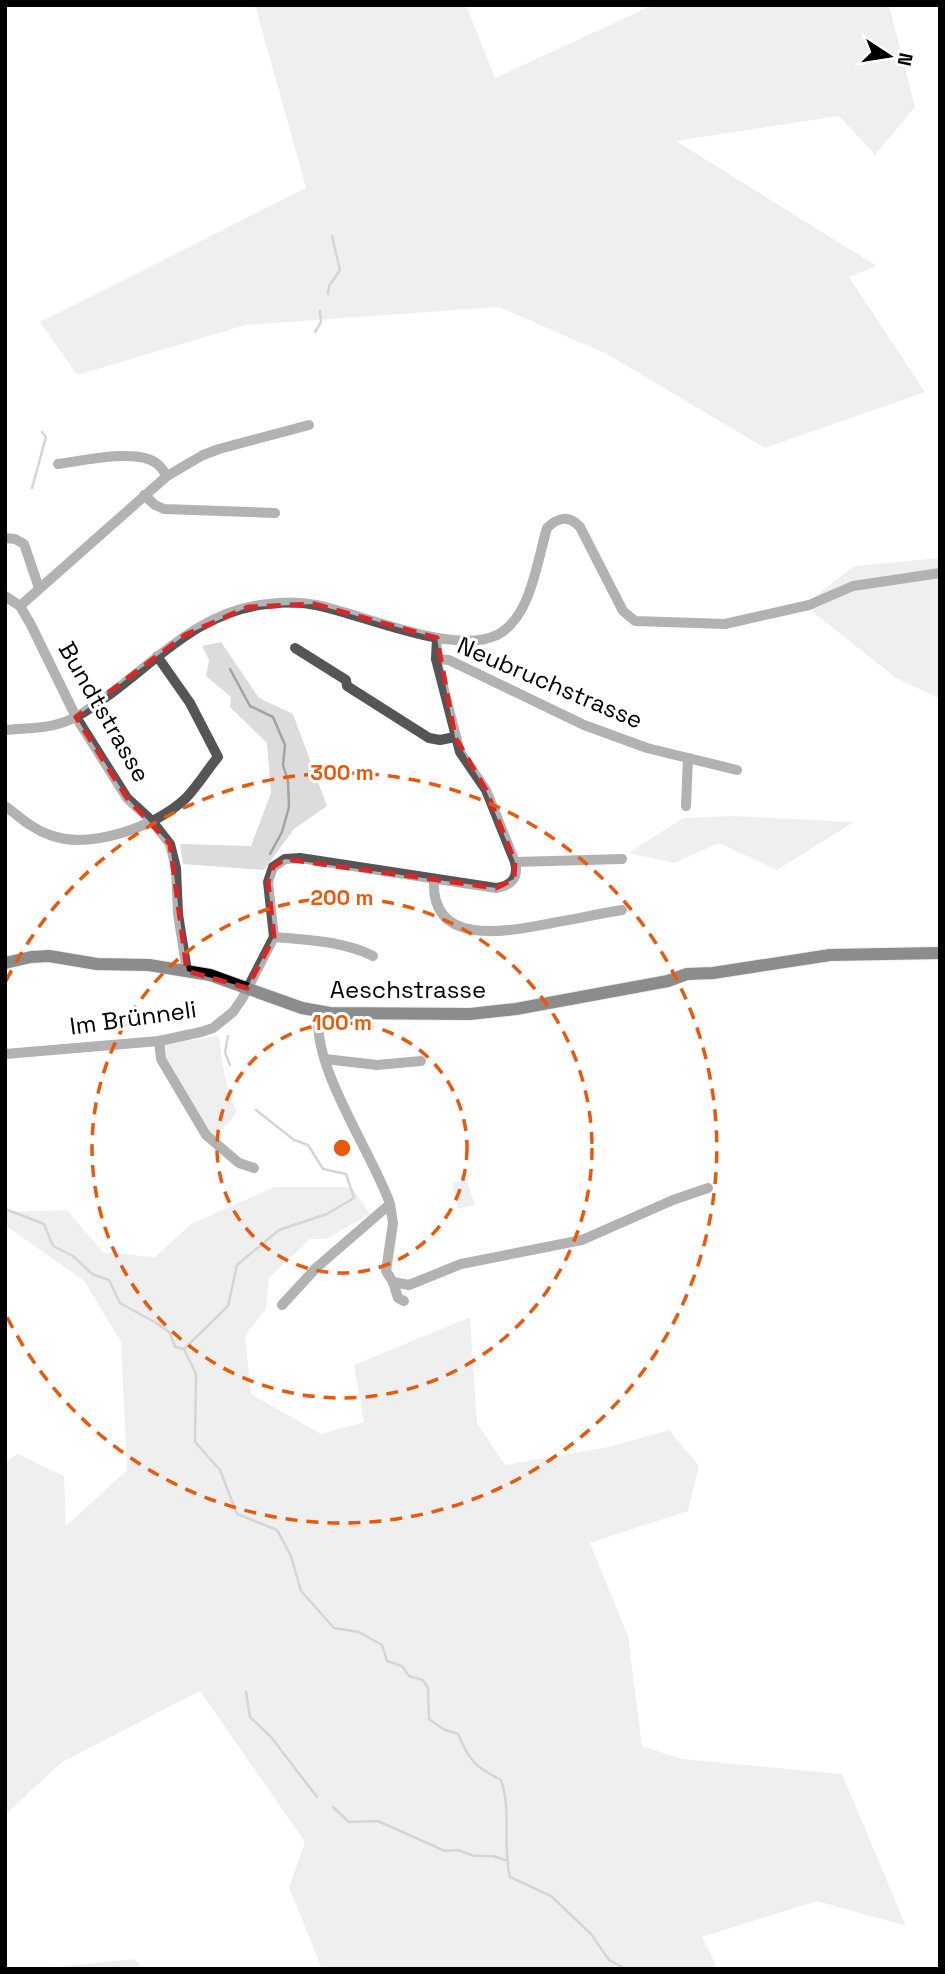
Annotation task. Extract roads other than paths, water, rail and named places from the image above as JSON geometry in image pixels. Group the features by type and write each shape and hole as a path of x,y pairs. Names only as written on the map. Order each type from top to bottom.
{"main road":[{"name":"Aeschstrasse","path":"5,963 31,957 61,957 97,964 133,963 187,971 210,975 318,1012 470,1014 516,1009 616,991 668,981 687,974 713,973 790,960 830,955 940,953"}],"street":[{"path":"20,607 38,588 167,475 211,452 309,425"},
{"path":"58,464 140,456 156,462 167,475"},
{"path":"144,495 163,509 275,513"},
{"path":"5,730 57,724 76,717 202,624 225,614 269,604 314,604 437,638 472,642 498,635 510,626 525,606 547,528 555,520 565,518 573,520 580,527 623,611 635,621 725,624 739,622 809,605 853,586 940,573"},
{"path":"5,538 24,544 38,588"},
{"name":"Bundtstrasse","path":"5,596 20,607 31,625 76,717 127,798 152,821 170,844 176,868 178,915 187,971"},
{"path":"373,957 358,949 274,937 268,882 273,867 285,859 300,858 496,888 506,886 514,879 517,871 486,790 464,759 455,737 436,659 437,638"},
{"path":"295,648 346,680 347,686 429,738 440,740 455,737"},
{"path":"5,806 37,830 65,839 97,839 152,821 184,799 218,757 190,703 157,656"},
{"name":"Neubruchstrasse","path":"436,659 449,660 584,725 647,748 737,770"},
{"path":"686,806 688,758"},
{"path":"515,862 622,859"},
{"path":"433,879 433,893 442,911 454,923 480,932 503,932 622,910"},
{"name":"Im Brünneli","path":"5,1054 159,1041 213,1028 233,1012 274,937"},
{"path":"318,1012 317,1032 334,1085 390,1204 393,1223 386,1271 398,1298 404,1301"},
{"path":"159,1041 161,1059 206,1135 239,1163 254,1168"},
{"path":"325,1059 377,1065 421,1061"},
{"path":"393,1282 409,1285 461,1265 582,1240 673,1200 708,1188"},
{"path":"282,1305 316,1268 390,1204"}],"waterway":[{"path":"328,294 329,286 340,270 332,236"},
{"path":"315,332 321,322 320,311"},
{"path":"32,488 46,437 42,432"},
{"path":"230,669 250,706 273,717 285,745 283,765 288,781 289,807 282,832 270,854"},
{"path":"228,1036 225,1052 230,1065"},
{"path":"184,1349 228,1306 237,1265 279,1230 327,1214 354,1198 346,1174 323,1169 308,1145 294,1140 256,1110"},
{"path":"5,1209 44,1224 53,1246 73,1256 92,1274 109,1280 120,1303 158,1324 170,1333 175,1347 184,1349 196,1374 195,1442 220,1470 237,1514 277,1530 291,1556 301,1591 334,1628 359,1632 382,1645 387,1661 402,1666 409,1676 423,1680 428,1688 429,1719 443,1729 458,1734 474,1762 501,1780 506,1804 510,1877 551,1896 591,1934 609,1960 626,1969"},
{"path":"246,1692 250,1717 271,1737 317,1797"},
{"path":"333,1807 349,1822 378,1821 445,1851 458,1850 474,1856 493,1856 505,1860"}]}
